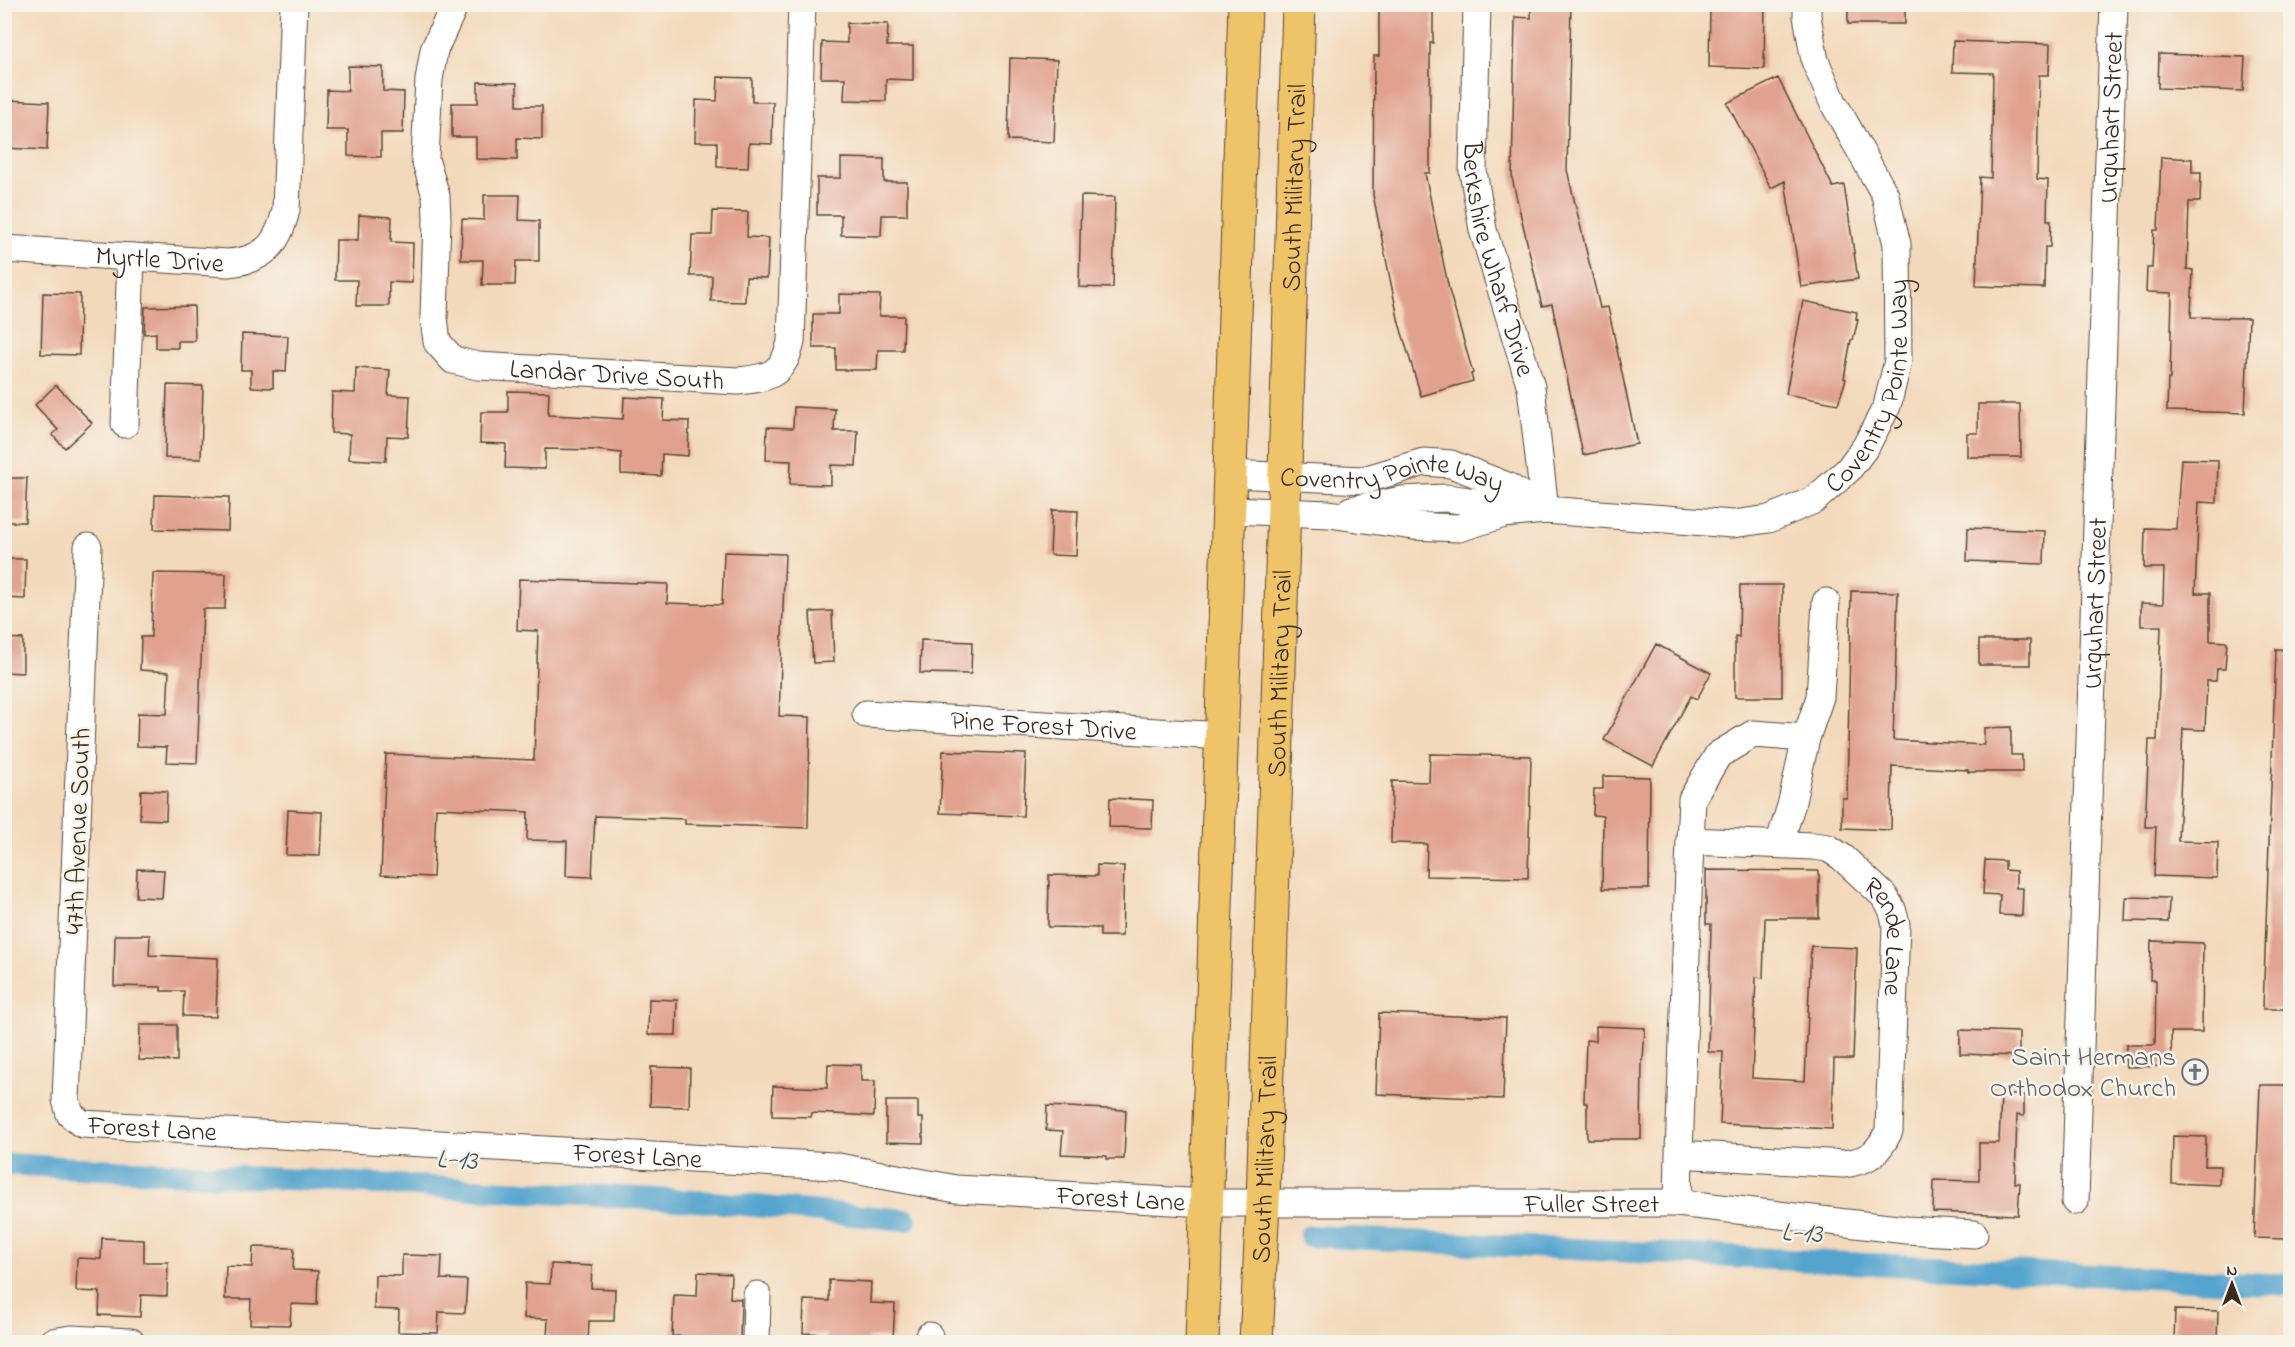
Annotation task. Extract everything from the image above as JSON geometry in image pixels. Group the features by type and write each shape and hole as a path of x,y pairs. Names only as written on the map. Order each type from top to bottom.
{"main road":[{"name":"South Military Trail","path":"1202,1342 1245,4"},
{"name":"South Military Trail","path":"1256,1342 1263,1203 1299,4"}],"street":[{"name":"Myrtle Drive","path":"4,249 228,263 245,261 260,255 273,244 282,230 286,210 294,4"},
{"name":"Landar Drive South","path":"455,4 434,50 429,80 425,159 436,207 434,318 437,342 453,360 478,366 738,381 765,378 778,370 788,357 791,342 802,4"},
{"name":"Berkshire Wharf Drive","path":"1477,4 1473,171 1483,230 1531,387 1545,510"},
{"name":"Coventry Pointe Way","path":"1230,510 1329,514 1413,526 1459,528 1504,514 1545,510 1733,524 1769,519 1814,500 1848,470 1866,446 1887,406 1898,361 1897,244 1885,195 1833,102 1815,62 1807,4"},
{"name":"Urquhart Street","path":"2075,1201 2114,4"},
{"path":"125,424 131,257"},
{"name":"Coventry Pointe Way","path":"1230,474 1364,480 1424,462 1451,464 1507,486 1545,510"},
{"path":"1469,501 1482,477"},
{"name":"Coventry Pointe Way","path":"1329,514 1402,500 1446,498 1491,504 1504,514"},
{"name":"47th Avenue South","path":"70,1114 66,1100 88,548"},
{"path":"1779,844 1791,806 1806,738 1820,697 1826,602"},
{"name":"Pine Forest Drive","path":"866,714 1222,736"},
{"path":"1678,1203 1692,799 1718,755 1753,734 1806,738"},
{"name":"Rende Lane","path":"1679,1154 1843,1164 1858,1162 1872,1155 1882,1145 1889,1131 1897,940 1892,909 1884,896 1842,857 1828,848 1690,841"},
{"name":"Forest Lane","path":"70,1114 82,1124 833,1166 956,1189 1207,1203"},
{"name":"Fuller Street","path":"1207,1203 1678,1203 1906,1230 1974,1234"},
{"path":"756,1342 757,1295"},
{"path":"52,1342 71,1339 131,1342"}],"building":[{"path":"1379,4 1433,4 1433,43 1430,43 1430,173 1425,173 1449,290 1473,373 1471,374 1473,381 1421,396 1399,323 1373,195 1374,56 1379,56"},
{"path":"1531,4 1571,4 1567,170 1600,308 1608,307 1637,444 1583,455 1552,304 1542,306 1512,178 1515,17 1531,18"},
{"path":"1710,4 1765,4 1764,69 1709,67"},
{"path":"1848,4 1905,4 1905,24 1848,24"},
{"path":"847,23 888,24 887,46 913,46 913,80 886,79 886,101 844,100 845,78 821,78 822,42 847,43"},
{"path":"1953,41 2050,44 2049,75 2039,75 2037,179 2048,180 2047,220 2051,220 2050,247 2045,247 2044,288 1976,286 1980,177 1991,178 1993,73 1952,72"},
{"path":"2159,54 2245,57 2243,91 2158,88"},
{"path":"1010,58 1057,60 1054,142 1008,140"},
{"path":"348,66 383,67 383,91 404,92 403,133 381,133 381,157 348,156 348,130 326,130 327,90 348,91"},
{"path":"718,77 752,78 752,102 773,102 772,144 749,143 748,168 717,167 717,142 695,142 696,100 717,101"},
{"path":"1778,78 1833,187 1844,185 1858,279 1801,287 1785,181 1771,188 1727,103"},
{"path":"478,82 517,83 517,106 542,106 542,139 517,138 517,160 476,159 476,137 452,137 452,103 478,103"},
{"path":"4,100 49,102 47,150 4,148"},
{"path":"2161,157 2192,159 2192,172 2201,172 2200,202 2189,202 2187,269 2193,270 2191,317 2249,318 2245,413 2167,411 2172,293 2146,292 2147,268 2152,268 2154,230 2158,230"},
{"path":"841,158 884,159 884,182 907,182 907,215 882,215 881,236 841,235 841,215 817,215 817,178 841,178"},
{"path":"484,195 520,195 519,220 539,221 539,261 516,261 515,285 482,285 483,260 461,260 462,219 484,220"},
{"path":"1081,196 1115,197 1113,288 1079,287"},
{"path":"713,211 748,212 747,237 769,238 767,278 746,277 745,302 711,301 712,276 690,276 692,235 712,235"},
{"path":"359,215 392,217 391,242 413,243 412,283 389,282 389,306 356,306 357,280 335,280 336,240 358,240"},
{"path":"43,293 80,294 79,355 41,354"},
{"path":"839,294 880,295 879,316 904,316 903,350 878,350 877,370 836,370 836,348 813,348 813,314 839,314"},
{"path":"1803,301 1857,312 1856,319 1858,320 1853,340 1851,340 1844,378 1846,379 1838,404 1786,394"},
{"path":"194,306 195,341 178,341 178,348 156,348 156,333 144,334 145,307"},
{"path":"242,334 288,336 286,372 273,371 273,388 251,387 251,370 241,370"},
{"path":"356,368 390,370 388,395 410,396 408,437 387,436 386,461 349,459 350,434 331,433 332,392 355,393"},
{"path":"56,385 92,423 65,448 52,435 58,430 35,405"},
{"path":"167,385 203,386 201,459 165,458"},
{"path":"508,391 549,392 548,415 623,419 624,397 664,399 663,420 689,421 688,456 662,454 661,476 621,474 621,453 596,450 545,449 545,469 505,468 506,444 480,443 481,412 508,412"},
{"path":"1978,404 2020,404 2021,457 1967,457 1967,433 1978,433"},
{"path":"794,407 835,409 834,431 858,431 856,466 831,465 831,485 790,484 791,461 766,460 767,427 793,428"},
{"path":"2181,459 2218,460 2217,503 2199,502 2195,593 2210,593 2210,641 2227,642 2225,669 2217,669 2216,681 2207,681 2205,730 2183,729 2178,841 2218,842 2217,878 2154,876 2156,827 2145,827 2149,740 2157,740 2161,626 2141,626 2141,603 2163,604 2164,568 2144,568 2145,528 2176,529"},
{"path":"4,478 27,478 25,522 4,522"},
{"path":"155,495 229,497 228,531 154,529"},
{"path":"1052,510 1078,511 1076,556 1050,555"},
{"path":"1968,528 2045,531 2044,564 1967,561"},
{"path":"724,552 785,554 779,716 810,717 808,828 685,824 685,819 595,816 592,877 566,876 567,841 527,840 528,812 436,808 433,877 381,875 386,754 534,760 538,631 517,630 519,579 668,584 667,603 722,605"},
{"path":"4,559 26,559 25,599 4,598"},
{"path":"153,573 226,574 225,609 203,609 197,763 166,762 167,747 137,746 138,713 167,714 169,672 140,670 141,637 151,637"},
{"path":"1740,585 1782,585 1782,697 1735,697 1735,636 1739,637"},
{"path":"1851,591 1898,592 1893,740 1984,745 1984,728 2011,727 2011,755 2022,755 2022,772 1968,772 1968,770 1892,766 1891,830 1842,828 1842,798 1847,798"},
{"path":"832,611 834,662 813,663 810,612"},
{"path":"4,638 23,639 23,673 4,672"},
{"path":"921,640 972,642 971,674 920,673"},
{"path":"1979,640 2030,640 2030,665 1979,665"},
{"path":"1656,644 1711,673 1697,699 1691,696 1653,766 1604,740"},
{"path":"2276,649 2290,650 2290,1009 2263,1009"},
{"path":"943,751 1026,754 1023,816 940,813"},
{"path":"1430,754 1531,756 1528,878 1426,876 1427,844 1391,843 1392,781 1429,782"},
{"path":"1603,776 1650,777 1649,889 1602,889 1603,816 1593,815 1594,789 1603,789"},
{"path":"141,790 167,791 166,820 140,819"},
{"path":"1110,798 1153,800 1152,828 1109,827"},
{"path":"288,810 322,812 320,856 286,855"},
{"path":"1985,860 2005,861 2005,870 2016,871 2016,888 2023,888 2022,916 1999,915 2000,895 1983,894"},
{"path":"1097,865 1124,866 1122,936 1100,936 1100,928 1048,927 1049,875 1097,876"},
{"path":"137,869 164,870 162,898 136,897"},
{"path":"1706,870 1819,871 1819,918 1765,918 1763,978 1756,977 1752,1078 1805,1081 1811,946 1857,948 1853,1059 1834,1059 1832,1129 1720,1124 1723,1052 1708,1052 1711,924 1706,924"},
{"path":"2126,897 2169,898 2168,922 2125,921"},
{"path":"115,935 150,935 149,955 218,958 216,1017 183,1016 184,991 161,991 161,987 114,986"},
{"path":"2151,941 2203,943 2202,1032 2171,1032 2172,1066 2126,1067 2126,1045 2155,1045 2156,980 2150,980"},
{"path":"649,999 677,1000 676,1035 648,1035"},
{"path":"1379,1013 1506,1018 1503,1099 1376,1094"},
{"path":"140,1025 177,1025 177,1061 139,1060"},
{"path":"1596,1026 1645,1028 1642,1060 1641,1139 1587,1139 1587,1103 1584,1103 1586,1040 1596,1041"},
{"path":"1960,1030 2019,1032 2019,1056 1960,1054"},
{"path":"828,1064 861,1065 861,1081 875,1081 874,1116 812,1113 811,1117 772,1116 773,1086 827,1088"},
{"path":"651,1067 690,1068 689,1107 650,1106"},
{"path":"2260,1085 2290,1085 2287,1239 2254,1238"},
{"path":"2001,1095 2024,1095 2024,1116 2017,1115 2015,1183 2020,1183 2018,1215 1933,1212 1934,1180 1979,1181 1979,1143 1999,1143"},
{"path":"886,1101 918,1101 918,1118 923,1118 923,1143 886,1142"},
{"path":"1047,1106 1126,1110 1124,1159 1061,1154 1063,1131 1046,1130"},
{"path":"2173,1136 2206,1137 2205,1166 2220,1166 2219,1185 2172,1183"},
{"path":"102,1238 144,1240 144,1262 168,1262 167,1296 141,1295 140,1317 99,1315 100,1292 76,1291 77,1258 101,1259"},
{"path":"253,1247 294,1248 293,1270 318,1271 317,1305 291,1304 290,1325 250,1324 251,1299 225,1299 226,1266 252,1267"},
{"path":"402,1255 442,1256 441,1279 467,1280 465,1313 439,1312 438,1333 398,1332 399,1310 374,1309 375,1275 402,1276"},
{"path":"551,1264 592,1266 591,1288 615,1289 614,1321 589,1321 588,1342 547,1341 548,1319 524,1318 525,1283 550,1284"},
{"path":"698,1272 731,1274 730,1298 741,1299 740,1340 694,1342 694,1337 672,1336 674,1295 697,1296"},
{"path":"829,1280 871,1282 870,1303 895,1304 893,1338 868,1337 868,1342 826,1342 826,1334 803,1333 804,1300 829,1301"},
{"path":"2175,1310 2218,1311 2217,1342 2174,1342"}],"waterway":[{"name":"L-13","path":"4,1164 712,1202 906,1220"},
{"name":"L-13","path":"1310,1236 2290,1285"}],"place":[{"name":"Saint Hermans Orthodox Church","path":"2195,1072"}]}
